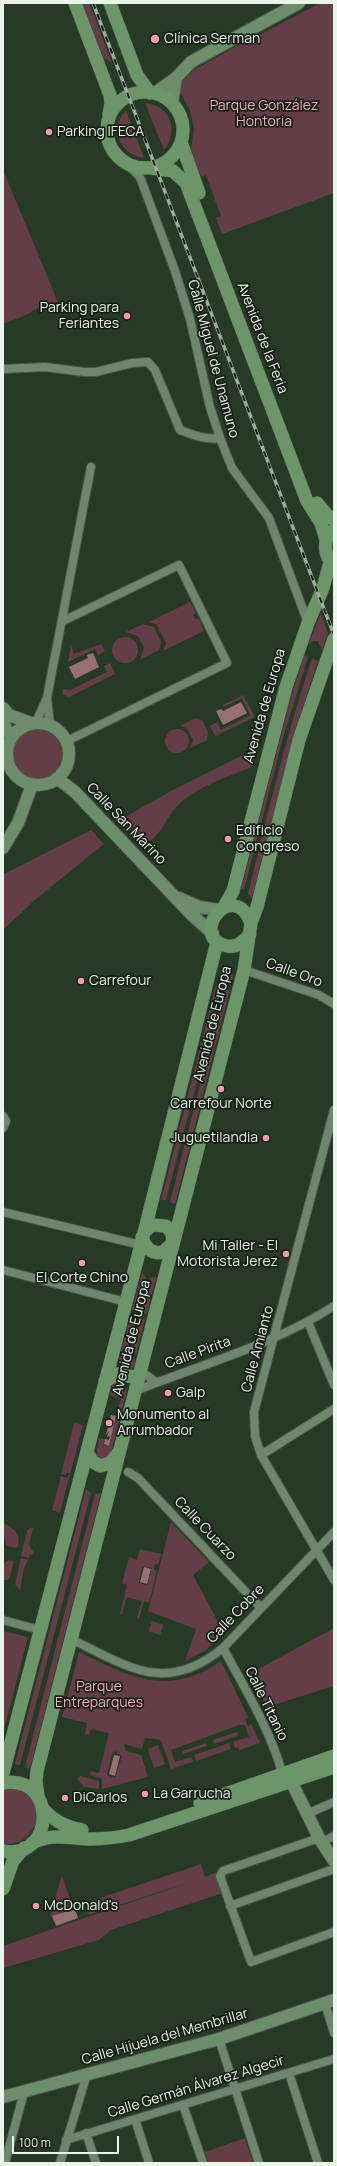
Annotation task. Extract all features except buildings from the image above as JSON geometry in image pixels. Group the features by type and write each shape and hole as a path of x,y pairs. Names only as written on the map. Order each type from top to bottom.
{"main road":[{"path":"75,3 110,95 111,104 107,133 110,147 116,155 128,165 140,168 151,168 170,159 181,142 182,122 172,103 153,93 137,75 110,3"},
{"path":"109,117 114,107 123,99 134,93 153,93"},
{"name":"Avenida de la Feria","path":"181,142 315,499 321,509 334,520"},
{"name":"Avenida de la Feria","path":"151,168 173,172 186,183 307,502 321,523 326,540"},
{"path":"326,540 334,528"},
{"name":"Avenida de Europa","path":"3,1773 142,1238 215,938 212,919 222,909 233,891 286,687 308,623 324,588 332,563 326,555 326,540"},
{"name":"Avenida de Europa","path":"44,1810 38,1796 36,1781 37,1770 113,1478 136,1381 244,970 251,929 299,740 334,639"},
{"path":"222,909 240,908 246,913 251,929"},
{"name":"Avenida de Europa","path":"215,938 224,946 238,946 251,929"},
{"path":"152,1225 166,1226 172,1233 173,1243 163,1252 154,1252 146,1247 142,1238 152,1225"},
{"path":"105,1381 118,1374 136,1381"},
{"path":"87,1452 92,1461 100,1466 110,1463 118,1455"},
{"path":"3,1851 16,1851 46,1837 65,1835 95,1839 129,1835 287,1777 334,1756"},
{"path":"44,1810 57,1823 71,1828 94,1831 110,1830 160,1817 287,1777 334,1767"},
{"path":"3,1783 21,1784 38,1796"},
{"path":"3,1890 13,1861 28,1846 42,1828 44,1810"}],"street":[{"path":"153,93 176,78 191,62 299,3"},
{"path":"172,103 176,78"},
{"name":"Calle Miguel de Unamuno","path":"128,165 140,177 175,271 190,319 210,407 220,438 232,468 269,518 308,623"},
{"path":"3,369 45,367 96,372 136,362 148,362 155,370 180,430 194,436 212,439 220,438"},
{"path":"50,725 47,713 47,698 63,621 91,467"},
{"path":"63,621 180,565 227,663 66,741"},
{"path":"7,745 16,731 34,723 47,698"},
{"path":"3,708 9,715 34,723 50,725 62,734 66,741 68,760 64,770 57,778 50,783 32,785 7,772 7,745 3,723"},
{"name":"Calle San Marino","path":"57,778 75,792 215,938"},
{"path":"3,848 22,816 32,785"},
{"name":"Calle San Marino","path":"171,893 199,907 222,909"},
{"name":"Calle Oro","path":"244,970 319,995 334,1004"},
{"name":"Calle Amianto","path":"334,1110 275,1339 254,1412 254,1436 262,1455 334,1580"},
{"path":"3,1116 6,1121 3,1128"},
{"path":"3,1212 142,1238"},
{"path":"3,1270 126,1302"},
{"name":"Calle Pirita","path":"136,1381 155,1381 275,1339 308,1322 334,1306"},
{"path":"308,1322 334,1385"},
{"name":"Calle Pirita","path":"136,1381 155,1381"},
{"path":"262,1455 334,1409"},
{"name":"Calle Cuarzo","path":"118,1455 120,1466 138,1478 260,1606"},
{"path":"113,1478 121,1472 128,1472"},
{"name":"Calle Cobre","path":"71,1639 132,1668 157,1674 174,1674 189,1670 223,1648 260,1606 334,1532"},
{"path":"3,1620 40,1630"},
{"name":"Calle Titanio","path":"223,1648 247,1693 287,1777"},
{"path":"287,1777 320,1840 334,1861"},
{"path":"307,1814 334,1802"},
{"path":"334,1836 223,1871 220,1876 251,1962 334,1932"},
{"path":"230,1906 334,1869"},
{"path":"329,2002 334,2033"},
{"name":"Calle Hijuela del Membrillar","path":"3,2097 219,2039 329,2002"},
{"path":"219,2039 259,2163"},
{"name":"Calle Germán Álvarez Algecir","path":"66,2140 334,2059"},
{"path":"289,2073 318,2163"},
{"path":"60,2163 86,2074"},
{"path":"5,2163 24,2092"},
{"path":"183,2105 203,2163"},
{"path":"135,2119 149,2163"},
{"path":"86,2133 96,2163"}],"green space":[{"path":"82,3 89,3 112,63 103,57"},
{"name":"Parque González Hontoria","path":"320,3 334,3 334,193 222,234 216,218 221,216 206,175 201,177 191,151 194,128 189,108 180,92 182,82 194,70 244,42 245,45 260,39 259,35"},
{"path":"145,103 154,105 161,109 170,120 172,127 171,135 169,143 164,150"},
{"path":"126,110 144,158 135,156 128,151 119,140 118,125"},
{"path":"3,170 58,302 43,305 26,315 3,324"},
{"path":"190,602 196,613 193,615 195,619 199,618 204,631 163,651 166,643 156,624 149,622"},
{"path":"321,613 328,633 322,650 318,641 313,641 308,645"},
{"path":"143,624 154,627 161,642 159,650 140,660 144,647 138,636 126,632"},
{"path":"125,637 135,640 138,650 135,660 125,663 115,660 112,650 115,640"},
{"path":"101,644 105,651 98,655 95,649 68,662 71,646 74,654"},
{"path":"304,655 308,657 283,738 244,890 241,889 290,701"},
{"path":"312,658 318,661 295,731 252,898 248,894 270,805 285,746"},
{"path":"110,663 115,674 69,697 62,694 63,689 70,690 107,672 104,666"},
{"path":"243,695 255,717 215,736 210,726 217,722 221,730 250,715 242,698 224,707 223,705"},
{"path":"196,718 203,721 208,733 207,740 190,748 193,740 187,728 180,726"},
{"path":"32,729 42,729 55,736 62,749 62,759 55,772 42,779 32,779 23,775 16,768 12,759 12,749 16,740 23,733"},
{"path":"177,729 186,732 189,741 186,750 177,753 168,750 165,741 168,732"},
{"path":"257,748 252,767 214,782 195,792 174,809 155,837 143,845 120,820 171,791"},
{"path":"91,830 104,844 36,899 3,930 4,874"},
{"path":"223,970 229,970 233,974 233,980 229,984 223,984 219,980 219,974"},
{"path":"216,985 221,990 166,1200 161,1200"},
{"path":"230,989 175,1204 170,1202 224,991"},
{"path":"142,1273 146,1277 137,1311 132,1310"},
{"path":"156,1277 147,1314 141,1312 150,1278"},
{"path":"131,1315 136,1316 127,1350 121,1351"},
{"path":"140,1317 145,1318 136,1355 131,1351"},
{"path":"127,1354 134,1359 135,1362 130,1369 127,1370 120,1365 119,1362 124,1355"},
{"path":"116,1382 125,1384 127,1390 110,1456 102,1460 96,1456 99,1438 105,1439 103,1445 109,1446 121,1399 110,1395 112,1386"},
{"path":"74,1423 83,1425 60,1513 52,1510 61,1476 68,1478 69,1473 66,1473 66,1475 61,1474"},
{"path":"86,1489 91,1493 20,1765 15,1764"},
{"path":"101,1493 30,1769 25,1767 95,1494"},
{"path":"171,1522 209,1562 193,1575 223,1631 206,1650 185,1661 196,1629 148,1611"},
{"path":"3,1523 11,1527 16,1532 19,1539 17,1548 7,1546 3,1534"},
{"path":"30,1528 33,1528 29,1545 34,1553 33,1555 30,1554 29,1558 21,1556 27,1531"},
{"path":"140,1549 161,1554 158,1565 155,1564 154,1569 157,1571 149,1603 144,1601 139,1619 137,1618 142,1601 127,1597 122,1614 120,1614 127,1585 122,1583 129,1557 137,1560","holes":["142,1566 152,1568 147,1585 139,1583"]},
{"path":"21,1558 28,1560 24,1568 20,1591 15,1584"},
{"path":"9,1560 14,1561 10,1577 8,1580 3,1580 3,1564"},
{"path":"152,1621 163,1625 160,1635 149,1631"},
{"path":"334,1628 334,1686 267,1707 251,1673"},
{"path":"3,1631 28,1637 3,1734"},
{"name":"Parque Entreparques","path":"79,1652 133,1676 149,1680 166,1681 183,1679 202,1672 221,1661 248,1717 245,1719 248,1726 251,1724 260,1743 239,1750 238,1747 235,1748 233,1742 249,1737 245,1725 239,1725 171,1750 175,1762 191,1757 193,1762 171,1769 161,1740 145,1738 142,1749 124,1744 126,1751 141,1755 148,1777 102,1789 102,1779 90,1775 91,1771 99,1773 109,1733 91,1729 89,1735 85,1734 87,1723 62,1717","holes":["115,1751 122,1756 115,1778 107,1775 112,1754"]},
{"path":"237,1732 238,1736 214,1744 213,1740"},
{"path":"206,1743 207,1746 183,1754 182,1751"},
{"path":"229,1743 231,1749 196,1761 194,1755"},
{"path":"158,1745 165,1764 154,1768 148,1749"},
{"path":"80,1776 99,1781 99,1789 84,1787 77,1778"},
{"path":"3,1788 22,1790 31,1796 36,1804 37,1814 31,1833 23,1840 14,1843 3,1843"},
{"path":"201,1864 205,1877 217,1872 223,1893 111,1930 99,1940 3,1968 3,1946 196,1880 89,1915 85,1903"},
{"path":"62,1875 73,1909 50,1917"},
{"path":"245,2138 253,2163 209,2163 205,2152"}],"shaded area":[{"path":"93,653 99,667 75,679 69,667 88,658 87,655"},
{"path":"241,702 247,713 223,725 216,711 221,709 223,711"},
{"path":"111,1415 116,1416 109,1446 104,1444 105,1439 109,1440 110,1437 107,1436 109,1431 106,1435"},
{"path":"144,1567 151,1569 147,1584 140,1582"},
{"path":"114,1755 120,1756 115,1776 109,1774"},
{"path":"75,1909 78,1918 56,1926 52,1916"}],"railway":[{"path":"93,3 334,635"}],"place":[{"name":"Clínica Serman","path":"155,39"},
{"name":"Parking IFECA","path":"49,132"},
{"name":"Parking para Feriantes","path":"127,316"},
{"name":"Edificio Congreso","path":"228,839"},
{"name":"Carrefour","path":"81,981"},
{"name":"Carrefour Norte","path":"221,1089"},
{"name":"Juguetilandia","path":"266,1138"},
{"name":"Mi Taller - El Motorista Jerez","path":"286,1254"},
{"name":"El Corte Chino","path":"82,1263"},
{"name":"Galp","path":"168,1393"},
{"name":"Monumento al Arrumbador","path":"109,1423"},
{"name":"La Garrucha","path":"145,1794"},
{"name":"DiCarlos","path":"65,1798"},
{"name":"McDonald's","path":"36,1906"}]}
